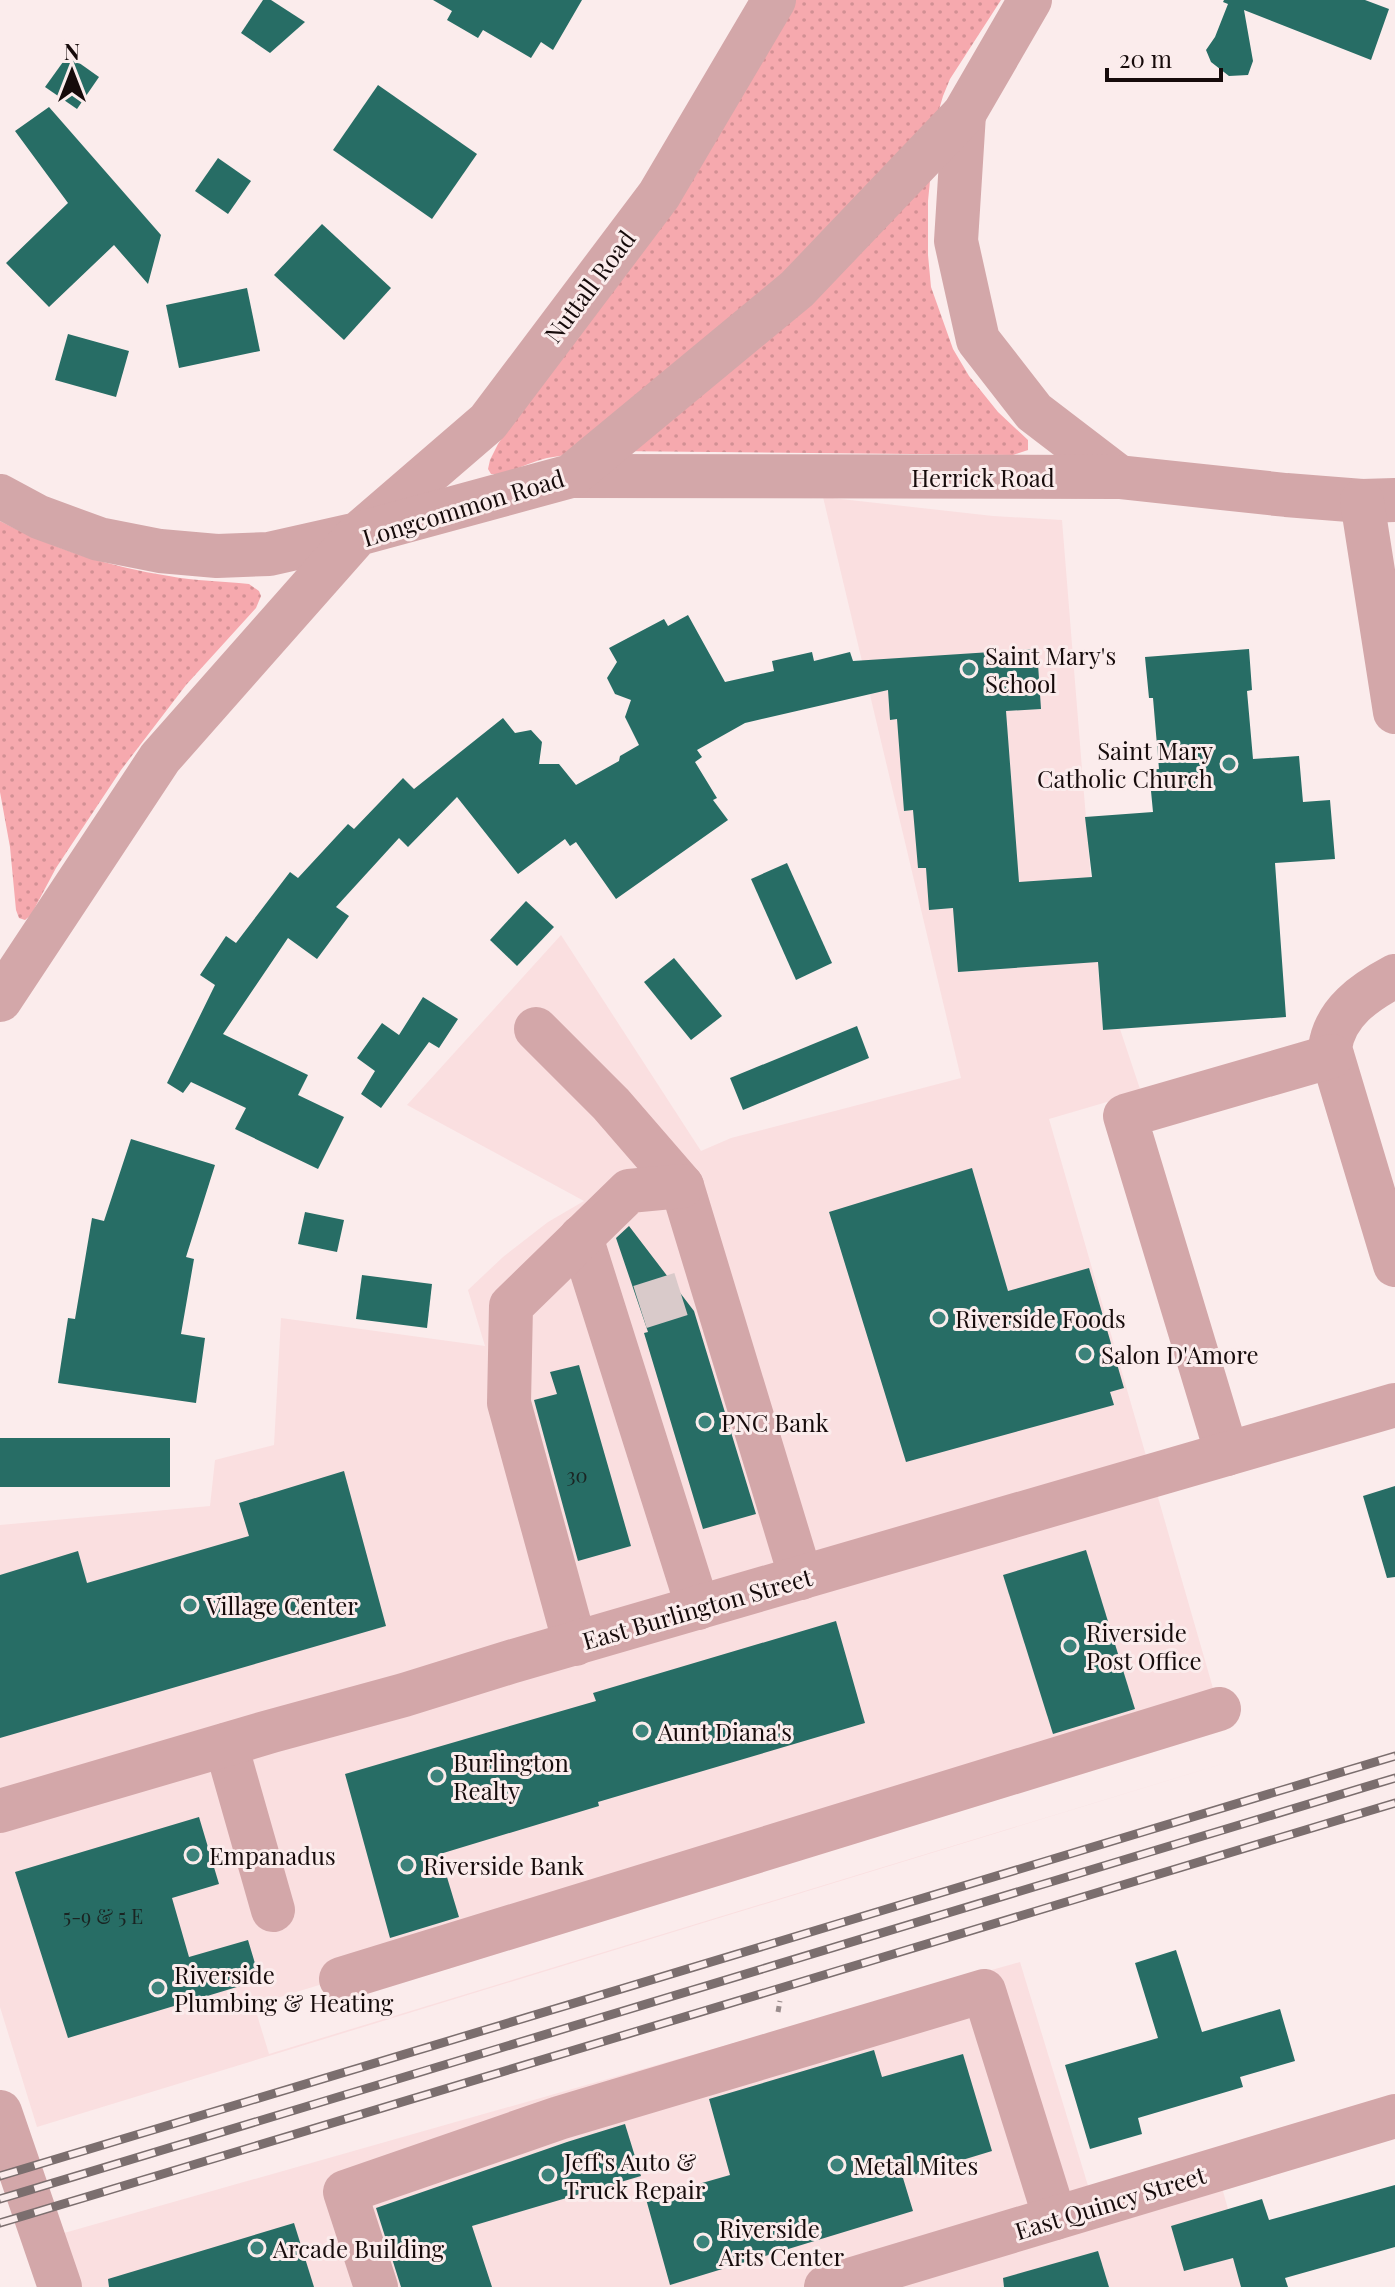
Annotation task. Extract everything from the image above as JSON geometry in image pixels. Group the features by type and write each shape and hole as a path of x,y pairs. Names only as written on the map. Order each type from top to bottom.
{"street":[{"name":"Nuttall Road","path":"358,534 488,422 659,195 774,0"},
{"name":"Longcommon Road","path":"0,1000 160,758 358,534 571,476 797,289 964,114 1030,0"},
{"name":"Longcommon Road","path":"964,114 956,241 978,340 1034,412 1119,477"},
{"name":"Herrick Road","path":"571,476 1119,477 1286,495 1378,500"},
{"path":"0,496 39,517 99,539 160,551 217,556 269,554 358,534"},
{"path":"1378,500 1395,712"},
{"path":"1395,976 1367,992 1346,1011 1332,1034 1330,1048 1395,1265"},
{"path":"536,1029 611,1104 682,1186 696,1288 801,1578"},
{"path":"1227,1454 1125,1116 1332,1056"},
{"path":"575,1644 509,1403 511,1306 629,1191 682,1186"},
{"path":"581,1237 623,1312 698,1608"},
{"name":"East Burlington Street","path":"0,1811 1395,1405"},
{"path":"341,1979 1219,1709"},
{"path":"226,1745 273,1910"},
{"path":"376,2287 345,2192 559,2118 984,1991 1055,2218"},
{"path":"0,2112 60,2287"},
{"name":"East Quincy Street","path":"831,2286 1395,2116"},
{"path":"39,2287 44,2243"}],"shaded area":[{"path":"792,0 1001,0 950,79 936,120 928,201 928,255 931,287 953,349 969,376 998,412 1028,440 1028,450 1013,455 612,451 547,458 491,474 488,469 490,460 498,444"},
{"path":"823,497 993,516 1062,520 1103,1030 1120,1029 1141,1092 1049,1119 1219,1709 254,2005 269,2054 1235,1760 37,2127 0,2007 0,1525 210,1506 215,1460 274,1445 281,1318 485,1346 468,1290 503,1257 548,1222 584,1201 407,1105 561,935 701,1151 731,1138 961,1078"},
{"path":"0,521 40,540 104,562 179,578 249,584 261,596 256,608 186,685 121,770 25,920 19,918 16,910 10,847 0,792"},
{"path":"1020,1962 1096,2212 1217,2170 1250,2287 69,2287 50,2237"}],"building":[{"path":"263,0 271,0 305,22 270,53 241,33"},
{"path":"433,0 582,0 553,50 541,42 531,58 483,30 478,38 447,20 452,11"},
{"path":"1224,0 1365,0 1389,9 1371,60 1244,10 1253,61 1248,75 1229,76 1211,62 1206,50 1215,37 1228,4"},
{"path":"68,55 99,77 77,109 45,87"},
{"path":"378,85 477,154 432,219 333,150"},
{"path":"49,107 161,235 148,284 114,245 49,307 6,263 68,203 15,131"},
{"path":"218,158 251,181 228,214 195,191"},
{"path":"322,224 391,288 344,340 274,275"},
{"path":"247,288 260,351 179,368 166,305"},
{"path":"68,334 129,351 116,397 55,380"},
{"path":"688,615 725,682 774,671 772,661 812,652 814,661 850,652 853,661 1037,649 1041,709 1006,711 1019,882 1092,877 1085,817 1153,812 1149,770 1159,769 1153,698 1149,698 1145,657 1249,649 1252,690 1247,691 1253,759 1299,756 1303,802 1330,800 1335,859 1275,863 1286,1017 1103,1030 1098,962 958,972 953,908 929,910 926,868 918,868 913,810 904,811 897,719 890,720 888,690 745,723 697,750 702,757 695,762 717,798 713,800 728,820 616,899 576,842 570,846 565,839 518,874 457,797 408,847 399,838 336,907 349,916 317,959 288,938 223,1034 308,1075 298,1095 344,1117 318,1169 235,1129 246,1108 191,1082 183,1093 167,1083 215,985 200,975 226,936 236,943 290,872 298,878 348,824 354,829 403,778 414,789 503,718 515,733 531,730 542,742 539,764 559,764 576,785 619,761 620,756 639,745 625,717 631,700 615,694 607,678 617,662 609,648 664,619 668,626"},
{"path":"787,863 832,963 796,980 751,879"},
{"path":"526,901 554,927 517,966 490,940"},
{"path":"674,958 722,1016 691,1040 644,982"},
{"path":"423,997 458,1019 439,1048 429,1042 381,1108 361,1094 375,1071 357,1058 382,1023 399,1035"},
{"path":"857,1026 869,1058 743,1110 730,1078"},
{"path":"131,1139 215,1165 186,1257 194,1259 181,1334 205,1338 196,1403 58,1383 68,1318 75,1319 92,1218 104,1221"},
{"name":"Riverside Foods","path":"972,1168 1008,1291 1089,1268 1124,1388 1110,1392 1114,1405 906,1462 829,1212"},
{"path":"305,1212 344,1220 337,1252 298,1244"},
{"name":"PNC Bank","path":"629,1226 694,1311 756,1514 703,1529 644,1333 648,1332 616,1238"},
{"path":"362,1275 432,1284 427,1328 356,1319"},
{"path":"579,1365 631,1546 578,1561 534,1400 557,1394 550,1372"},
{"path":"0,1438 170,1438 170,1487 0,1487"},
{"name":"Village Center","path":"344,1471 386,1626 0,1738 0,1575 78,1551 87,1583 249,1536 239,1503"},
{"path":"1395,1486 1395,1577 1387,1578 1363,1496"},
{"name":"Riverside Post Office","path":"1086,1550 1135,1709 1053,1734 1003,1575"},
{"path":"836,1621 865,1723 598,1802 599,1806 440,1854 459,1917 390,1938 345,1774 596,1701 593,1693"},
{"path":"199,1817 219,1884 172,1898 189,1957 248,1940 260,1980 68,2038 15,1872"},
{"path":"1176,1950 1202,2032 1280,2009 1295,2061 1240,2077 1243,2087 1138,2118 1142,2134 1090,2149 1065,2065 1158,2038 1135,1963"},
{"name":"Metal Mites","path":"874,2050 882,2077 963,2054 992,2151 903,2178 913,2211 670,2285 646,2199 730,2175 709,2099"},
{"path":"625,2124 641,2176 472,2226 492,2287 401,2287 376,2208"},
{"path":"1395,2185 1395,2247 1285,2278 1288,2287 1241,2287 1233,2258 1184,2271 1171,2226 1262,2199 1269,2220"},
{"name":"Arcade Building","path":"294,2223 314,2287 109,2287 108,2279"},
{"path":"1098,2251 1109,2287 1004,2287 1003,2278"}],"tunnel":[{"path":"640,1307 681,1294"}],"railway":[{"path":"0,2176 1395,1756"},
{"path":"0,2199 1395,1778"},
{"path":"0,2223 1395,1803"}],"place":[{"name":"Saint Mary's School","path":"969,669"},
{"name":"Saint Mary Catholic Church","path":"1229,764"},
{"name":"Riverside Foods","path":"939,1318"},
{"name":"Salon D'Amore","path":"1085,1354"},
{"name":"PNC Bank","path":"705,1422"},
{"name":"Village Center","path":"190,1605"},
{"name":"Riverside Post Office","path":"1070,1646"},
{"name":"Aunt Diana's","path":"642,1731"},
{"name":"Burlington Realty","path":"437,1776"},
{"name":"Empanadus","path":"193,1855"},
{"name":"Riverside Bank","path":"407,1865"},
{"name":"Riverside Plumbing & Heating","path":"158,1988"},
{"name":"Metal Mites","path":"837,2165"},
{"name":"Jeff's Auto & Truck Repair","path":"548,2175"},
{"name":"Riverside Arts Center","path":"703,2242"},
{"name":"Arcade Building","path":"257,2248"}]}
